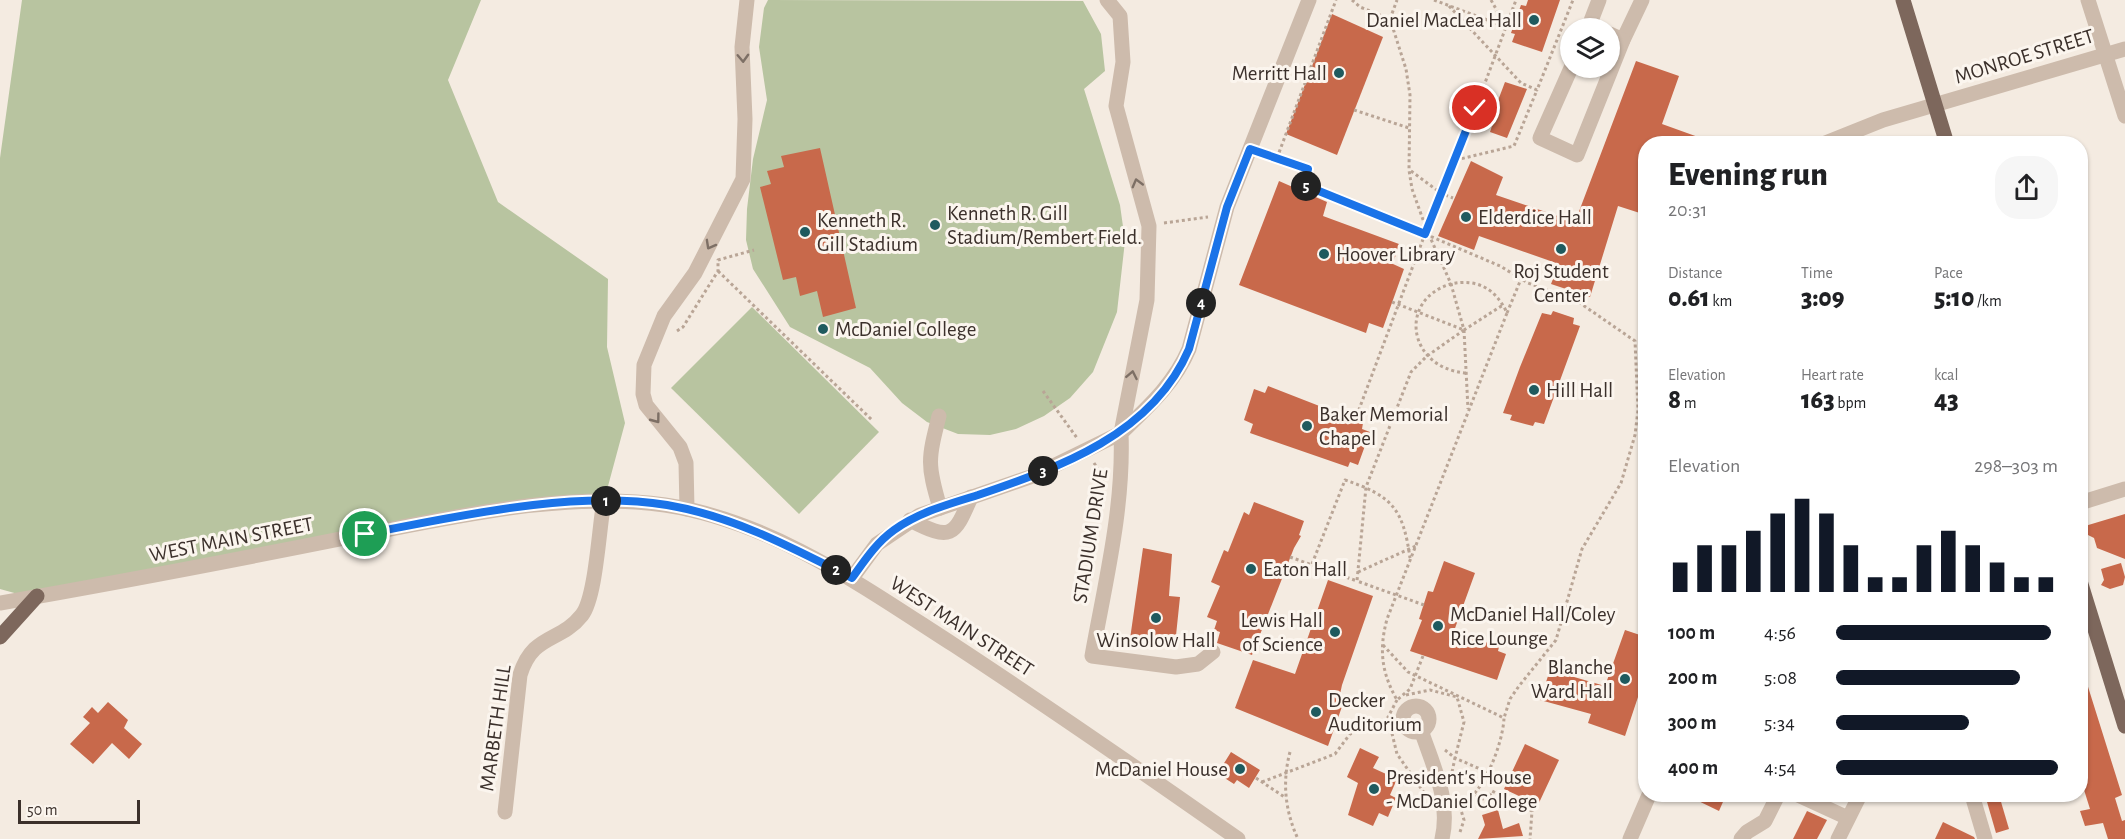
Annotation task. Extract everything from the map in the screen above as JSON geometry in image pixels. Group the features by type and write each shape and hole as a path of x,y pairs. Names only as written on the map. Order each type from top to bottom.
{"main road":[{"path":"1903,0 1945,136"},
{"path":"0,637 38,596"},
{"path":"2088,607 2125,726"}],"street":[{"path":"687,509 686,463 680,447 646,405 643,394 644,365 664,316 694,273 743,179 745,119 742,47 747,0"},
{"name":"STADIUM DRIVE","path":"1107,0 1120,16 1123,62 1116,106 1149,226 1147,300 1121,433 1123,469 1092,656 1176,667 1198,664 1213,652"},
{"path":"852,578 877,544 910,520 1033,476 1121,433 1155,401 1180,371 1189,349 1227,207 1309,0"},
{"path":"1594,18 1599,0"},
{"path":"1620,31 1642,0"},
{"path":"2088,0 2125,116"},
{"name":"MONROE STREET","path":"1843,136 1883,120 2125,48"},
{"path":"1567,78 1540,138 1577,155 1602,78"},
{"path":"939,416 930,451 929,472 940,508"},
{"path":"2088,501 2125,489"},
{"path":"910,520 930,530 946,533 958,527 971,497"},
{"name":"WEST MAIN STREET","path":"0,603 489,512 603,501 634,501 687,509 749,529 852,578 885,602 1080,728 1238,839"},
{"name":"MARBETH HILL","path":"505,812 520,675 530,652 573,624 587,607 603,501"},
{"path":"1421,730 1444,800 1446,818 1442,839"},
{"path":"1630,839 1646,802"},
{"path":"1741,839 1747,832 1765,821 1774,802"},
{"path":"1813,802 1848,818"},
{"path":"1838,839 1856,802"},
{"path":"1974,802 1985,839"}],"path":[{"path":"1277,158 1336,0"},
{"path":"1352,0 1360,7 1390,19"},
{"path":"1397,0 1390,19 1406,69 1410,94 1409,170 1412,189 1426,228 1451,284 1464,330 1468,411"},
{"path":"1434,0 1506,27"},
{"path":"1491,0 1506,27"},
{"path":"1355,420 1426,228 1456,160 1516,0"},
{"path":"1456,160 1514,146 1573,0"},
{"path":"1447,5 1521,83 1537,90"},
{"path":"1354,110 1409,128"},
{"path":"1250,149 1308,169 1304,185 1430,236 1500,266 1521,279 1577,302 1635,341 1638,410 1635,435 1621,483 1582,549 1556,640 1510,699 1504,718 1501,742 1476,795 1468,801 1453,806"},
{"path":"1409,170 1442,194 1454,198"},
{"path":"1155,225 1211,217 1213,210"},
{"path":"677,331 683,327 718,271 718,260 754,250"},
{"path":"718,271 872,420"},
{"path":"1397,700 1385,678 1382,644 1387,619 1521,279"},
{"path":"1466,373 1442,368 1427,356 1418,339 1419,312 1429,296 1451,284 1469,281 1483,286 1503,305 1507,313"},
{"path":"1392,302 1464,330"},
{"path":"1357,581 1366,487 1411,372 1427,356 1503,305"},
{"path":"1312,564 1345,480 1366,487 1392,504 1401,522 1411,560"},
{"path":"1358,572 1416,546"},
{"path":"1290,557 1424,605"},
{"path":"1382,644 1399,664 1415,675 1451,691 1456,697 1464,722 1455,758 1487,772"},
{"path":"1404,695 1423,656"},
{"path":"1262,782 1335,754 1350,735 1388,718 1397,700 1404,695 1430,690 1456,697 1504,718"},
{"path":"1388,718 1397,754 1428,799"},
{"path":"1290,752 1286,771 1286,798 1291,822 1298,839"},
{"path":"1256,778 1286,798"},
{"path":"1476,795 1487,801 1492,790 1532,811 1530,839"}],"green space":[{"path":"22,0 481,0 448,80 498,202 608,279 607,347 625,423 604,501 489,512 18,594 0,589 0,158"},
{"name":"Kenneth R. Gill Stadium/Rembert Field.","path":"768,0 1083,1 1101,34 1105,71 1084,89 1120,205 1125,241 1117,312 1093,372 1070,398 1044,416 1016,429 990,435 958,434 927,422 902,403 870,368 790,327 753,269 746,240 753,159 767,100 759,47 764,8"},
{"path":"752,307 879,432 799,514 671,388"}],"building":[{"name":"Daniel MacLea Hall","path":"1528,0 1560,0 1542,52 1512,42 1515,34 1511,33 1521,5 1526,6"},
{"name":"Merritt Hall","path":"1332,14 1383,37 1337,155 1286,134"},
{"path":"1636,61 1679,76 1662,124 1695,136 1638,136 1638,212 1618,206 1590,297 1551,284 1559,264 1479,236 1474,250 1438,236 1471,161 1503,177 1496,195 1575,222"},
{"path":"1505,82 1527,89 1507,138 1490,132 1494,120 1491,119"},
{"name":"Kenneth R. Gill Stadium","path":"820,148 856,308 823,317 817,291 800,296 796,277 783,280 760,187 771,184 767,171 784,167 781,156"},
{"name":"Hoover Library","path":"1279,181 1327,202 1323,216 1399,244 1393,264 1404,269 1383,328 1369,323 1366,333 1239,285"},
{"name":"Hill Hall","path":"1553,311 1574,318 1573,324 1580,326 1544,424 1535,422 1533,426 1510,420 1512,415 1503,413 1520,367 1542,313 1551,315"},
{"name":"Baker Memorial Chapel","path":"1268,386 1363,423 1362,429 1370,432 1358,465 1350,462 1348,467 1250,433 1253,424 1244,420 1254,389 1265,393"},
{"name":"Eaton Hall","path":"1254,502 1304,521 1299,535 1301,536 1294,548 1252,655 1217,643 1220,632 1214,630 1217,621 1207,617 1220,586 1211,582 1224,550 1228,552 1244,512 1249,515"},
{"path":"2125,514 2125,559 2097,548 2094,538 2088,535 2088,525"},
{"name":"Winsolow Hall","path":"1143,548 1172,554 1169,596 1180,597 1175,645 1130,639"},
{"name":"McDaniel Hall/Coley Rice Lounge","path":"1444,561 1475,573 1454,631 1499,647 1498,651 1506,654 1497,680 1410,651 1422,620 1419,619 1428,591 1433,592"},
{"path":"2121,563 2125,577 2123,585 2110,589 2101,585 2104,580 2101,569"},
{"path":"1328,580 1373,596 1342,685 1339,699 1344,701 1328,746 1235,708 1253,660 1295,674"},
{"name":"Blanche Ward Hall","path":"1625,630 1638,634 1638,697 1625,736 1588,723 1591,714 1540,700 1550,670 1605,686"},
{"path":"2088,687 2122,795 2115,798 2122,821 2125,820 2125,839 2108,839 2103,823 2085,826 2080,811 2090,809 2088,802"},
{"path":"108,702 128,720 124,728 142,744 129,759 112,743 93,764 70,744 90,723 83,717 92,707 98,713"},
{"path":"1525,744 1559,760 1538,805 1504,789"},
{"name":"President's House - McDaniel College","path":"1360,748 1379,757 1373,768 1397,779 1390,795 1396,798 1388,817 1379,813 1373,826 1348,815 1358,783 1347,777"},
{"name":"McDaniel House","path":"1231,752 1260,770 1249,788 1237,780 1234,784 1223,777 1226,772 1221,768"},
{"path":"1700,802 1723,802 1719,811"},
{"path":"1987,802 2001,802 2009,829 1996,833"},
{"path":"1498,810 1503,829 1519,823 1523,836 1478,839 1485,825 1482,815"},
{"path":"1807,811 1827,820 1817,839 1793,839"},
{"path":"1943,822 1974,837 1975,839 1935,839"}],"place":[{"name":"Daniel MacLea Hall","path":"1534,20"},
{"name":"Merritt Hall","path":"1339,73"},
{"name":"Elderdice Hall","path":"1466,217"},
{"name":"Kenneth R. Gill Stadium/Rembert Field.","path":"935,225"},
{"name":"Kenneth R. Gill Stadium","path":"805,232"},
{"name":"Roj Student Center","path":"1561,249"},
{"name":"Hoover Library","path":"1324,254"},
{"name":"McDaniel College","path":"823,329"},
{"name":"Hill Hall","path":"1534,390"},
{"name":"Baker Memorial Chapel","path":"1307,426"},
{"name":"Eaton Hall","path":"1251,569"},
{"name":"Winsolow Hall","path":"1156,618"},
{"name":"McDaniel Hall/Coley Rice Lounge","path":"1438,626"},
{"name":"Lewis Hall of Science","path":"1335,632"},
{"name":"Blanche Ward Hall","path":"1625,679"},
{"name":"Decker Auditorium","path":"1316,712"},
{"name":"McDaniel House","path":"1240,769"},
{"name":"President's House - McDaniel College","path":"1374,789"}],"route":[{"path":"365,534 489,512 564,503 634,501 668,505 703,513 742,526 776,540 852,578 877,544 920,514 1033,476 1086,451 1121,433 1155,401 1180,371 1189,349 1227,207 1250,149 1308,169 1304,185 1425,234 1475,108"}]}
